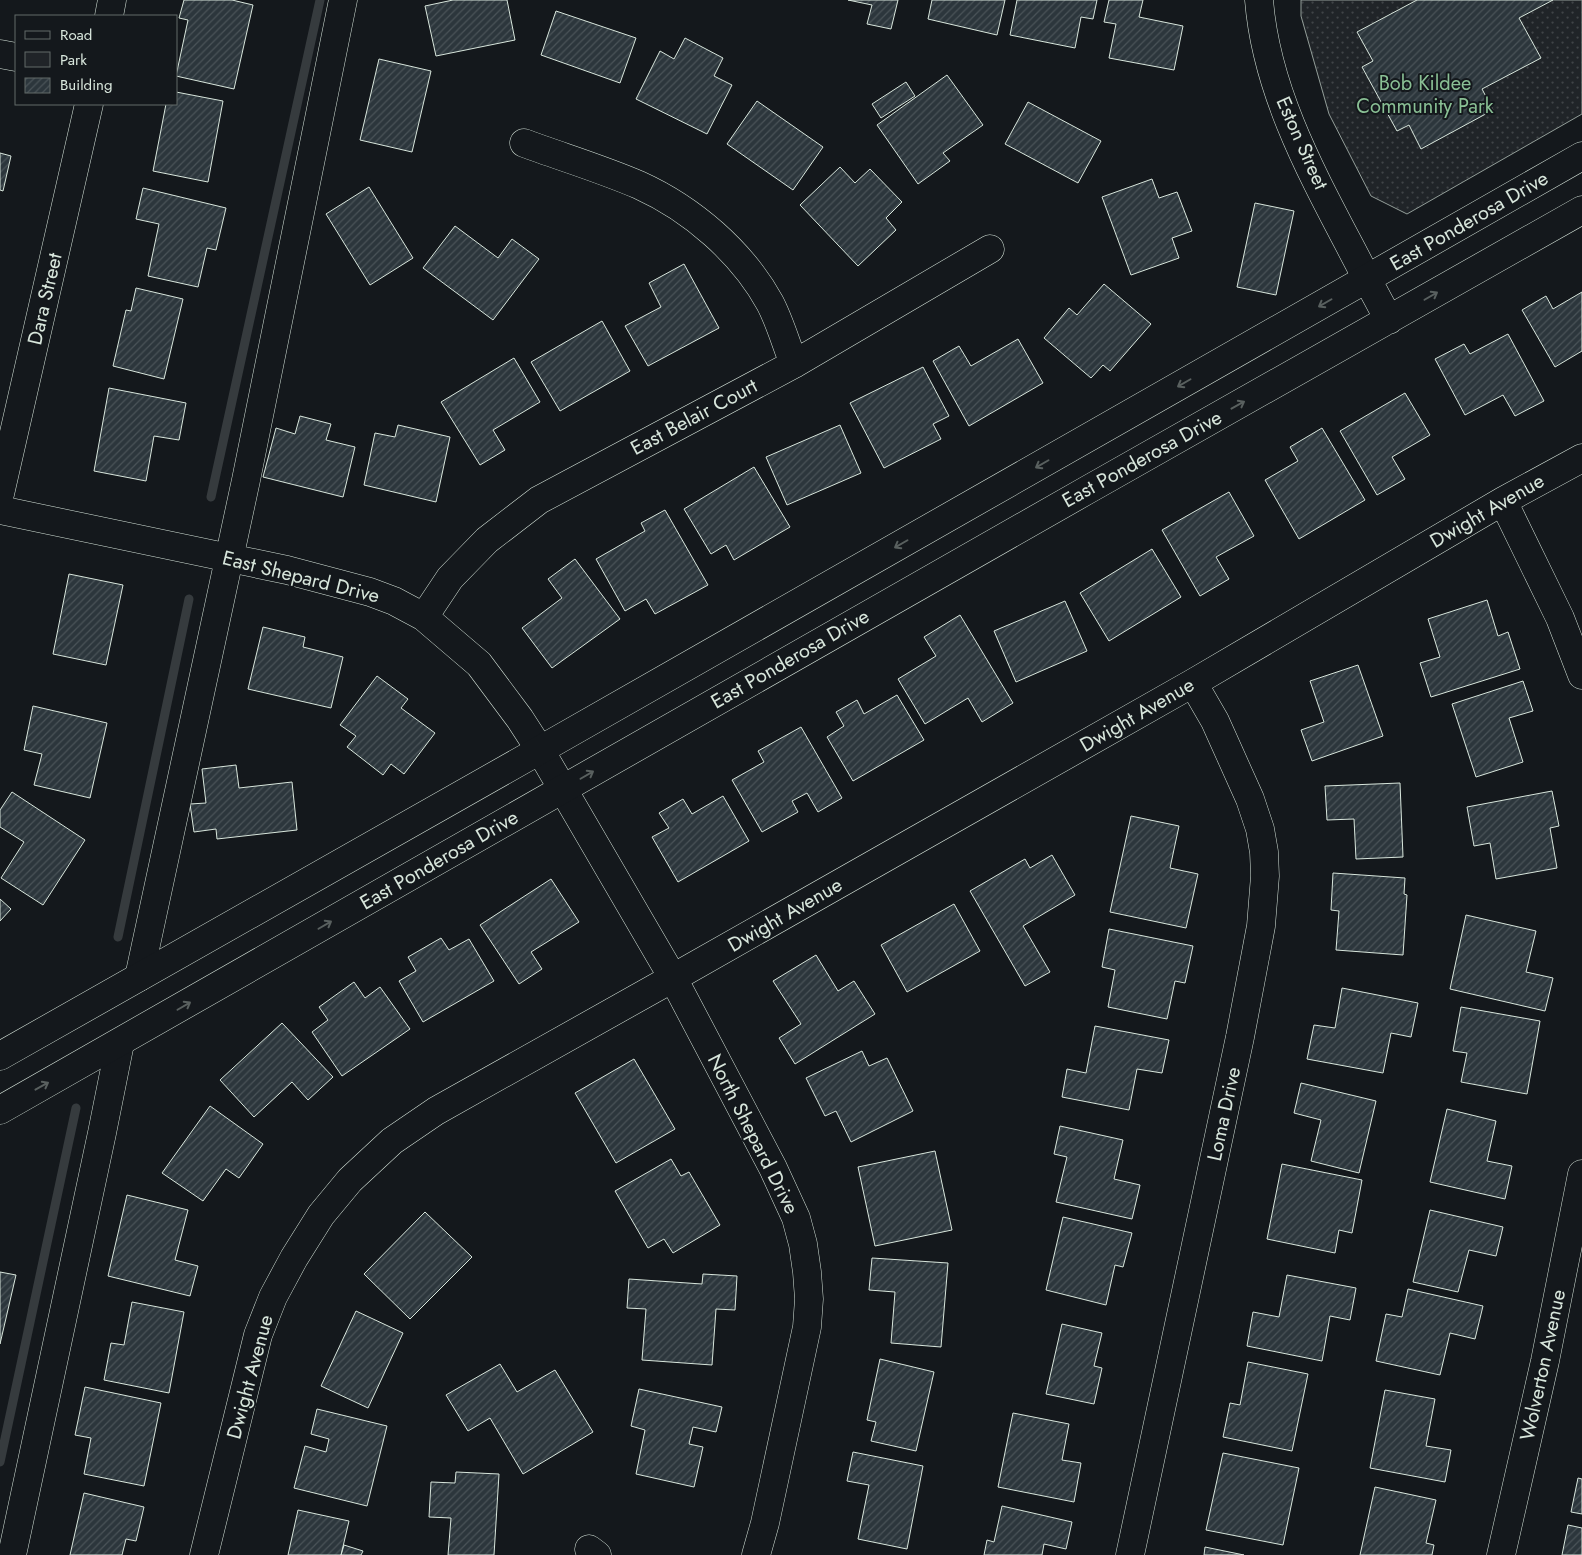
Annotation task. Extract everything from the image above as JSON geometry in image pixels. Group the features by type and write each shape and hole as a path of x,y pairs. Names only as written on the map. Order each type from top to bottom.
{"street":[{"path":"109,15 112,0"},
{"path":"139,977 229,558 343,0"},
{"name":"Eston Street","path":"1259,0 1260,17 1272,74 1298,144 1389,320"},
{"path":"0,54 15,57"},
{"name":"Dara Street","path":"0,494 89,105"},
{"path":"524,143 638,185 690,215 714,234 735,255 771,304 794,364"},
{"name":"East Ponderosa Drive","path":"0,1056 1582,156"},
{"name":"East Ponderosa Drive","path":"0,1110 1582,210"},
{"name":"East Belair Court","path":"424,617 450,578 468,559 487,540 539,500 794,364 990,249"},
{"name":"Dwight Avenue","path":"204,1555 258,1335 273,1297 294,1258 326,1208 350,1180 392,1141 436,1111 1193,683 1503,501 1582,458"},
{"path":"1503,501 1560,618 1582,674"},
{"name":"East Shepard Drive","path":"0,510 286,570 370,592 394,601 424,617 480,664 540,750"},
{"name":"Loma Drive","path":"1130,1555 1240,1037 1261,926 1265,876 1264,852 1260,829 1250,799 1215,721 1193,683"},
{"name":"North Shepard Drive","path":"540,750 673,978 777,1176 796,1218 803,1244 807,1272 807,1327 765,1523 756,1555"},
{"path":"12,1555 120,1043"},
{"name":"Wolverton Avenue","path":"1501,1555 1545,1361 1582,1174"}],"green space":[{"name":"Bob Kildee Community Park","path":"1301,0 1582,0 1582,114 1407,214 1371,196 1329,114 1301,16"}],"building":[{"path":"184,0 232,0 253,5 234,89 178,76 178,67 188,20 179,18"},
{"path":"453,0 507,0 515,40 436,56 425,6"},
{"path":"848,0 898,0 891,29 867,24 872,5"},
{"path":"932,0 1005,0 997,35 928,19"},
{"path":"1017,0 1097,0 1093,19 1081,17 1075,48 1010,35"},
{"path":"1109,0 1143,0 1139,17 1183,26 1174,70 1109,58 1116,24 1104,22"},
{"path":"1417,0 1553,0 1519,18 1541,58 1482,89 1493,110 1421,149 1409,125 1397,131 1362,67 1373,61 1357,32"},
{"path":"556,11 636,38 620,83 541,55"},
{"path":"685,38 723,58 714,76 732,85 707,134 636,99 660,51 674,59"},
{"path":"379,59 431,71 412,152 360,140"},
{"path":"947,75 983,125 943,153 950,161 918,184 877,125"},
{"path":"906,82 915,96 881,118 872,104"},
{"path":"178,92 223,101 208,182 153,171 166,105 178,105"},
{"path":"757,101 823,147 793,190 727,144"},
{"path":"1028,102 1101,141 1078,183 1005,144"},
{"path":"0,153 11,156 3,191 0,190"},
{"path":"840,167 855,183 870,169 902,202 886,218 896,230 858,266 800,205"},
{"path":"1152,179 1159,198 1177,192 1192,231 1172,238 1179,258 1131,275 1102,197"},
{"path":"369,187 413,258 370,285 326,214"},
{"path":"143,188 226,208 216,250 207,248 198,287 148,276 159,224 136,219"},
{"path":"1255,203 1294,211 1276,295 1237,287"},
{"path":"455,226 498,258 512,239 539,259 493,320 423,268"},
{"path":"684,264 719,328 648,366 625,326 661,307 649,283"},
{"path":"1104,284 1151,324 1110,371 1103,365 1091,378 1044,338 1069,308 1077,315"},
{"path":"136,288 183,299 164,379 113,366 126,310 131,311"},
{"path":"1582,292 1582,351 1555,367 1522,310 1546,296 1553,309"},
{"path":"602,321 630,371 560,411 531,362"},
{"path":"1508,334 1544,401 1515,416 1503,395 1465,415 1435,359 1464,344 1470,354"},
{"path":"1018,339 1043,383 969,426 933,361 959,346 971,366"},
{"path":"514,358 540,402 493,430 505,450 480,465 441,402"},
{"path":"923,367 949,416 933,424 941,439 884,468 850,403"},
{"path":"109,388 186,403 179,440 154,436 146,481 94,471"},
{"path":"1405,393 1430,435 1392,457 1405,479 1377,495 1340,431"},
{"path":"300,416 331,424 326,440 355,447 343,497 263,477 276,428 295,434"},
{"path":"398,425 450,437 436,502 364,485 375,433 395,437"},
{"path":"840,425 861,473 787,505 766,457"},
{"path":"1322,428 1365,500 1299,539 1265,480 1298,461 1290,447"},
{"path":"754,467 790,527 734,560 726,545 711,554 684,509"},
{"path":"1229,492 1254,536 1216,557 1229,579 1200,596 1162,530"},
{"path":"665,510 708,585 655,614 646,599 625,611 596,559 645,531 641,523"},
{"path":"1152,549 1181,597 1109,641 1080,593"},
{"path":"575,559 620,619 552,668 522,628 562,598 548,579"},
{"path":"69,574 123,585 106,665 53,654"},
{"path":"1487,600 1498,636 1508,632 1520,669 1431,697 1420,663 1440,657 1428,619"},
{"path":"1065,601 1087,651 1016,682 994,631"},
{"path":"960,615 1013,703 982,722 968,698 925,724 898,679 936,656 924,637"},
{"path":"263,627 305,637 303,647 343,657 331,708 248,689"},
{"path":"1358,665 1383,736 1312,761 1301,730 1324,722 1310,681"},
{"path":"377,676 408,699 401,708 435,733 404,774 391,764 383,775 347,747 356,736 340,725"},
{"path":"1523,681 1533,711 1509,718 1523,762 1476,777 1452,704"},
{"path":"897,695 924,740 853,781 827,737 844,726 836,712 857,700 864,714"},
{"path":"33,706 107,723 90,798 34,785 42,754 24,750"},
{"path":"801,727 842,798 818,812 807,793 792,801 798,812 762,832 732,780 764,762 758,751"},
{"path":"236,765 239,788 292,782 297,830 217,839 216,829 194,832 190,804 206,803 202,769"},
{"path":"1400,783 1403,857 1356,859 1354,819 1327,820 1325,786"},
{"path":"1552,791 1559,826 1550,828 1557,868 1496,879 1490,843 1474,846 1467,807"},
{"path":"12,792 85,840 43,905 1,878 24,842 0,827 0,810"},
{"path":"723,796 749,841 678,882 652,837 669,828 659,813 683,799 692,814"},
{"path":"1131,816 1179,826 1170,868 1198,874 1186,928 1110,912"},
{"path":"1052,855 1075,895 1023,926 1050,972 1025,986 970,891 1025,859 1030,868"},
{"path":"1333,873 1405,878 1404,894 1407,895 1403,955 1336,950 1339,911 1331,910"},
{"path":"551,879 579,922 531,952 542,969 519,984 480,925"},
{"path":"0,899 11,909 0,921"},
{"path":"954,904 980,951 907,992 881,945"},
{"path":"1466,915 1536,931 1526,972 1553,978 1545,1011 1450,989"},
{"path":"1109,929 1193,946 1185,983 1175,981 1167,1019 1108,1007 1115,970 1102,967"},
{"path":"441,938 449,950 469,939 494,981 423,1022 399,981 416,971 408,957"},
{"path":"816,955 838,991 854,981 875,1014 795,1064 779,1038 801,1024 773,981"},
{"path":"354,982 365,998 380,987 410,1029 342,1076 312,1032 328,1020 319,1007"},
{"path":"1342,988 1418,1003 1411,1037 1391,1033 1383,1073 1307,1059 1314,1025 1335,1028"},
{"path":"1461,1007 1540,1021 1527,1094 1461,1082 1467,1053 1453,1051"},
{"path":"282,1023 333,1077 308,1100 292,1082 254,1117 220,1080"},
{"path":"1095,1026 1169,1040 1162,1073 1137,1069 1129,1110 1062,1097 1067,1069 1086,1073"},
{"path":"862,1051 869,1066 887,1058 913,1111 851,1142 836,1111 825,1116 806,1078"},
{"path":"634,1059 675,1129 616,1163 575,1093"},
{"path":"1301,1083 1376,1101 1359,1173 1311,1161 1321,1120 1294,1113"},
{"path":"210,1106 263,1144 239,1178 226,1169 203,1201 162,1173"},
{"path":"1447,1109 1496,1121 1487,1161 1512,1166 1505,1199 1430,1182"},
{"path":"1060,1126 1123,1140 1114,1179 1140,1185 1132,1219 1056,1202 1067,1157 1054,1154"},
{"path":"935,1151 952,1230 875,1246 858,1167"},
{"path":"671,1159 681,1176 689,1172 720,1225 673,1253 664,1239 648,1248 615,1191"},
{"path":"1282,1164 1362,1180 1352,1233 1339,1230 1335,1253 1267,1239"},
{"path":"127,1195 188,1210 175,1260 198,1266 190,1296 108,1276"},
{"path":"1430,1210 1503,1227 1496,1256 1469,1250 1458,1292 1413,1282"},
{"path":"425,1212 472,1257 410,1319 364,1274"},
{"path":"1063,1217 1132,1233 1123,1267 1115,1265 1106,1305 1046,1290"},
{"path":"872,1258 948,1263 941,1347 891,1343 895,1292 869,1290"},
{"path":"0,1272 16,1275 0,1344"},
{"path":"703,1274 737,1276 735,1310 716,1309 712,1365 642,1360 646,1309 627,1308 629,1279 702,1284"},
{"path":"1287,1275 1356,1288 1350,1320 1330,1316 1322,1361 1247,1346 1253,1312 1279,1317"},
{"path":"1408,1289 1483,1306 1475,1339 1450,1333 1440,1375 1376,1361 1386,1314 1402,1317"},
{"path":"132,1302 184,1312 169,1393 104,1380 111,1343 124,1345"},
{"path":"356,1311 403,1333 368,1408 321,1386"},
{"path":"1062,1324 1102,1333 1094,1366 1102,1368 1094,1404 1046,1394"},
{"path":"880,1359 934,1372 916,1451 871,1441 876,1422 867,1420"},
{"path":"1248,1362 1308,1374 1292,1451 1223,1437 1230,1403 1240,1405"},
{"path":"500,1364 517,1392 555,1370 593,1432 523,1474 490,1418 468,1431 446,1395"},
{"path":"85,1387 161,1403 144,1486 84,1474 91,1438 75,1435"},
{"path":"639,1389 722,1407 716,1432 693,1427 689,1444 703,1447 694,1487 636,1474 645,1430 631,1426"},
{"path":"1385,1390 1435,1399 1426,1446 1451,1450 1445,1482 1370,1468"},
{"path":"317,1409 387,1426 367,1506 294,1488 305,1446 326,1452 329,1439 311,1434"},
{"path":"1013,1413 1069,1424 1062,1460 1081,1463 1074,1502 998,1487"},
{"path":"853,1452 923,1466 907,1549 858,1539 869,1485 847,1481"},
{"path":"1223,1453 1299,1468 1283,1545 1206,1530"},
{"path":"456,1472 499,1474 494,1555 448,1555 451,1518 429,1517 431,1482 455,1483"},
{"path":"1578,1478 1582,1479 1582,1514 1571,1512"},
{"path":"1375,1487 1436,1500 1426,1543 1434,1545 1432,1555 1360,1555"},
{"path":"84,1493 144,1507 136,1541 126,1539 122,1555 70,1555"},
{"path":"1002,1506 1072,1522 1066,1549 1044,1544 1042,1555 984,1555 987,1540 994,1542"},
{"path":"298,1510 349,1521 341,1555 288,1555"},
{"path":"1568,1525 1582,1528 1582,1555 1562,1555"},
{"path":"344,1545 363,1551 361,1555 341,1555"},
{"path":"1205,1547 1244,1555 1204,1555"}],"waterway":[{"path":"211,497 320,0"},
{"path":"118,937 189,599"},
{"path":"0,1462 76,1108"}]}
